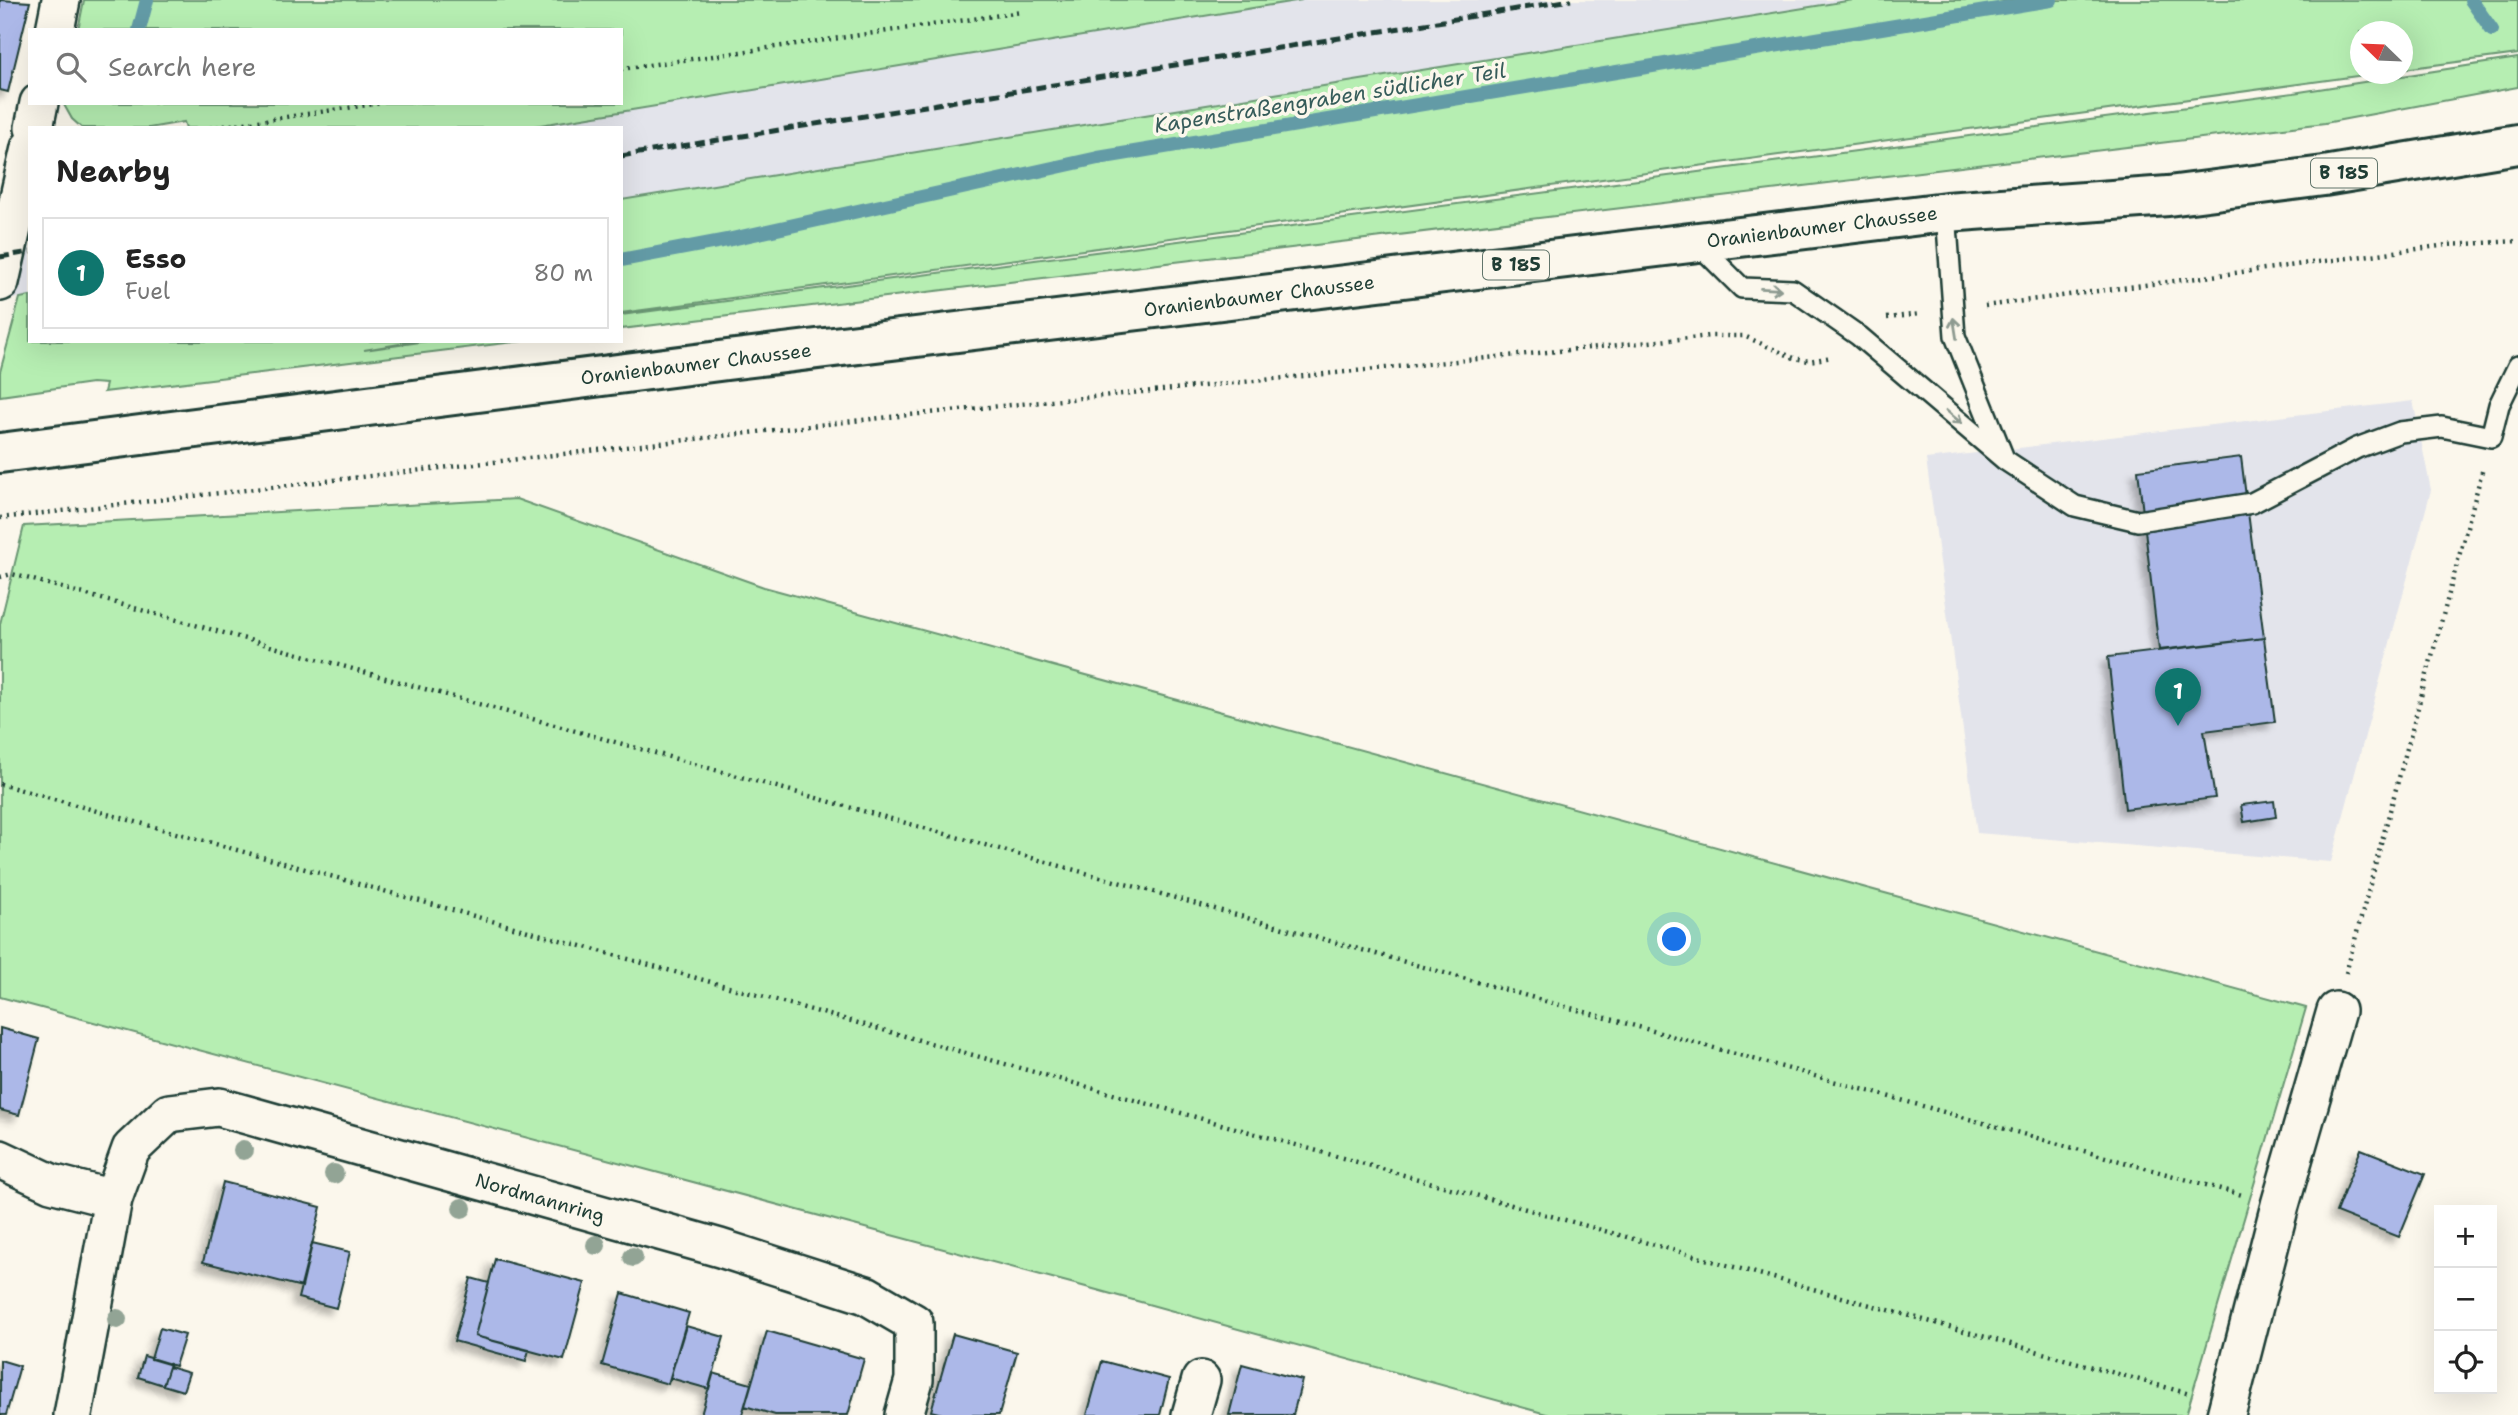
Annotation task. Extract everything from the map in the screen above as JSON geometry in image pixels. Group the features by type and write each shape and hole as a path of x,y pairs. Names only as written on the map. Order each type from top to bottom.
{"main road":[{"name":"Oranienbaumer Chaussee","path":"0,453 741,358 1946,212 2168,196 2324,176 2518,144"}],"street":[{"path":"55,28 61,0"},
{"path":"34,126 39,105"},
{"path":"0,282 28,157"},
{"path":"2227,1410 2280,1205 2336,1012"},
{"name":"Nordmannring","path":"73,1415 113,1199 131,1149 169,1113 219,1107 720,1248 866,1295 914,1323 914,1380 904,1415"},
{"path":"0,1159 51,1183 113,1199"},
{"path":"1191,1415 1201,1380"}],"lane":[{"path":"1946,212 1955,336 2005,460"},
{"path":"1697,243 1742,288 1793,290 1859,337 2005,460 2075,506 2138,521 2252,503 2357,448 2400,432 2442,427 2491,437 2499,405 2518,366"}],"path":[{"path":"623,69 1022,12"},
{"path":"224,126 368,105"},
{"path":"0,518 889,417 1710,336 1744,336 1794,358 1809,361 1831,358 1883,318 2447,245 2518,241"},
{"path":"2336,1012 2491,437"},
{"path":"0,577 12,574 2280,1205"},
{"path":"0,784 2227,1410"}],"shaded area":[{"path":"1302,0 1853,0 623,200 623,126 534,126"},
{"path":"28,208 28,296 0,301 0,213"},
{"path":"2413,401 2431,490 2331,862 1977,833 1926,459"}],"green space":[{"path":"84,0 1302,0 534,126 185,126 184,122 161,126 80,126 64,105 623,105 623,28 78,28"},
{"path":"1853,0 2518,0 2518,54 2413,68 2413,21 2350,21 2350,77 623,313 623,200"},
{"path":"2518,58 2518,87 2325,123 623,329 623,315 2351,84 2413,84 2413,74"},
{"path":"28,296 28,343 405,343 364,350 413,343 507,343 104,392 106,384 92,383 0,396 0,372 20,298"},
{"path":"516,499 764,587 2306,1008 2186,1415 1550,1415 1086,1287 0,997 0,624 24,526"}],"building":[{"path":"0,0 30,2 8,92 0,90"},
{"path":"2241,457 2264,638 2159,650 2138,470"},
{"path":"2264,638 2275,722 2204,731 2215,798 2125,809 2108,657"},
{"path":"2274,801 2276,817 2244,822 2241,805"},
{"path":"0,1028 39,1039 19,1115 0,1110"},
{"path":"2361,1149 2425,1174 2399,1237 2336,1212"},
{"path":"223,1182 321,1207 302,1287 203,1262"},
{"path":"312,1243 350,1252 336,1308 298,1298"},
{"path":"495,1259 585,1283 564,1360 475,1336"},
{"path":"471,1278 489,1283 475,1336 529,1350 526,1361 454,1341"},
{"path":"622,1293 689,1313 668,1384 602,1365"},
{"path":"686,1326 724,1337 709,1389 670,1378"},
{"path":"160,1328 185,1335 175,1366 151,1359"},
{"path":"767,1331 864,1359 848,1415 775,1415 745,1406"},
{"path":"953,1334 1017,1352 999,1415 946,1415 931,1411"},
{"path":"144,1356 170,1364 163,1385 138,1377"},
{"path":"0,1360 20,1366 6,1415 0,1415"},
{"path":"1102,1361 1169,1379 1160,1415 1087,1415"},
{"path":"1242,1364 1302,1380 1293,1415 1229,1415"},
{"path":"169,1367 189,1373 183,1391 163,1385"},
{"path":"713,1373 751,1384 742,1415 701,1415"}],"waterway":[{"name":"Kapenstraßengraben südlicher Teil","path":"140,28 147,0"},
{"name":"Kapenstraßengraben südlicher Teil","path":"623,260 727,240 1098,158 2051,0"},
{"name":"Kapenstraßengraben südlicher Teil","path":"2471,0 2492,30"}],"railway":[{"path":"623,156 1571,0"},
{"path":"0,257 28,252"}],"place":[{"name":"Esso","path":"2178,726"}]}
